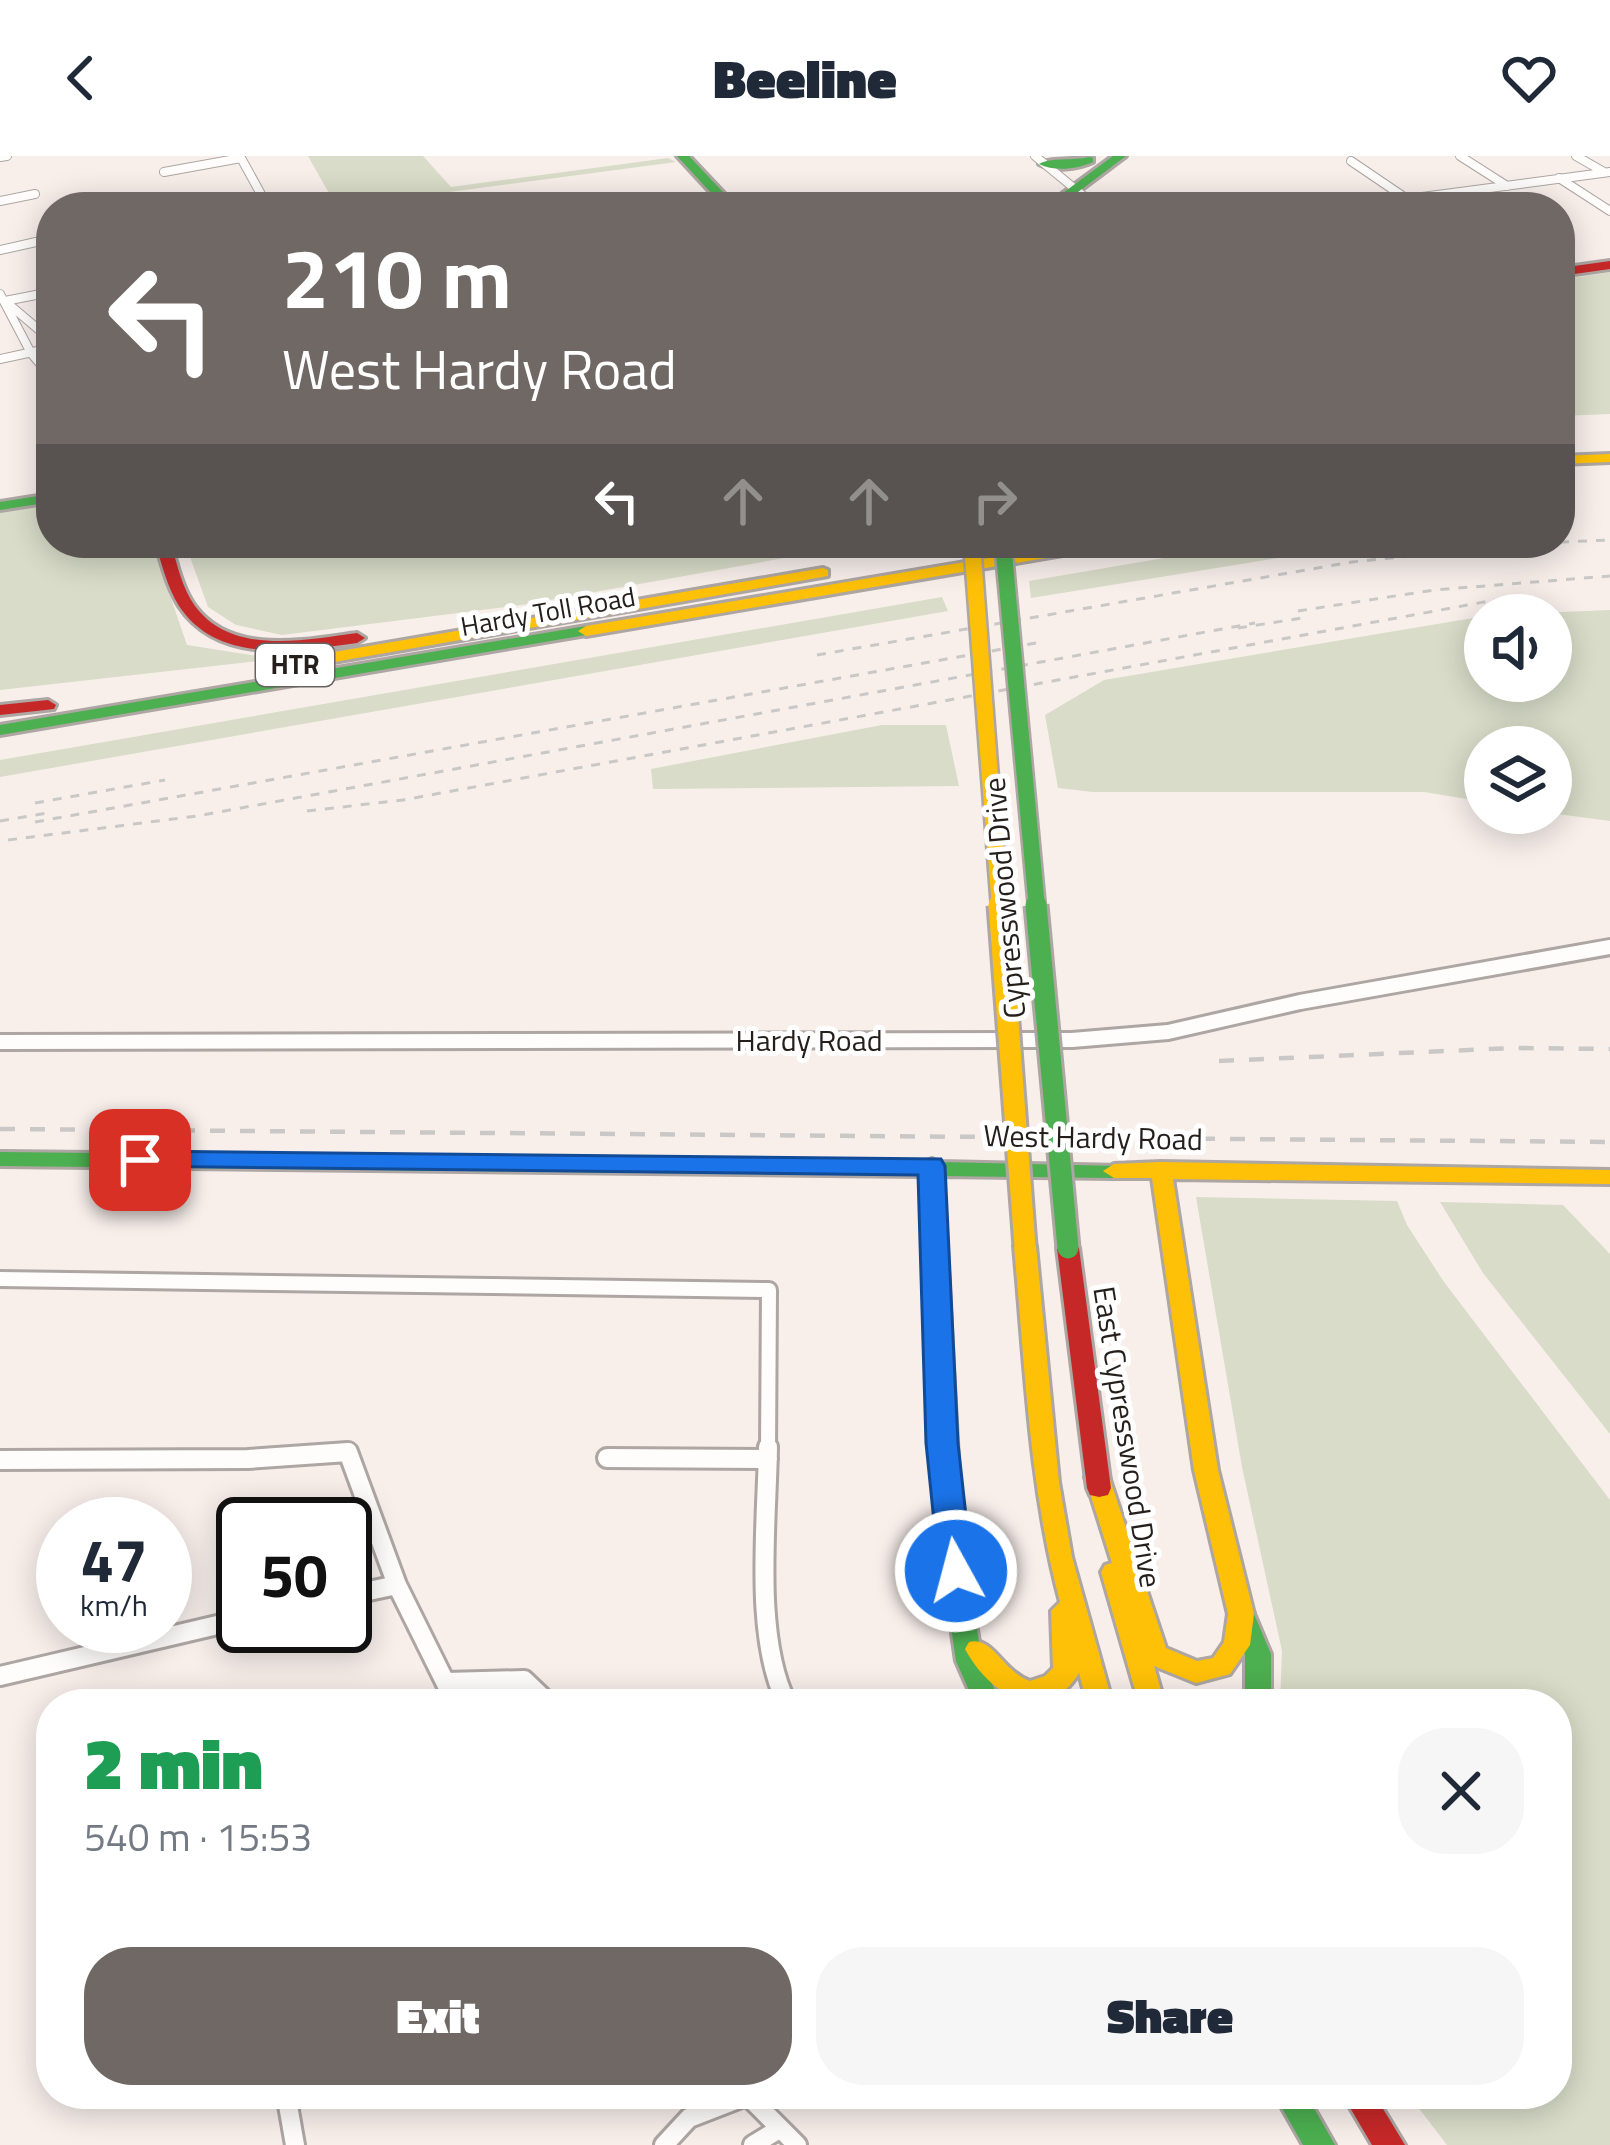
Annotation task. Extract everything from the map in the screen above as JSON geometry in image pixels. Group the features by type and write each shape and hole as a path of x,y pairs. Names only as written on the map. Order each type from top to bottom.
{"main road":[{"path":"683,156 717,192"},
{"path":"1054,171 1120,156"},
{"path":"1054,171 1092,158"},
{"path":"1575,260 1610,254"},
{"path":"1575,270 1610,265"},
{"path":"1575,459 1610,458"},
{"path":"1575,473 1610,472"},
{"path":"0,494 36,488"},
{"path":"0,506 36,500"},
{"path":"169,558 194,617 213,631 257,643 302,645 588,611"},
{"name":"Hardy Toll Road","path":"0,710 191,683 912,558"},
{"name":"Cypresswood Drive","path":"973,558 1025,1246 1060,1557"},
{"name":"Cypresswood Drive","path":"1005,558 1068,1248"},
{"name":"Hardy Toll Road","path":"0,730 1017,558"},
{"path":"0,739 194,700"},
{"name":"West Hardy Road","path":"0,1159 1610,1177"},
{"path":"932,1166 942,1443 960,1607 969,1661 981,1689"},
{"path":"1161,1169 1214,1515 1240,1608 1256,1636 1262,1659 1259,1689"},
{"name":"East Cypresswood Drive","path":"1068,1248 1114,1574 1147,1689"},
{"path":"1097,1477 1154,1655 1188,1673 1211,1674 1237,1649 1240,1608"},
{"path":"1044,1689 1055,1686 1067,1662 1060,1557"},
{"path":"1060,1557 1096,1689"},
{"path":"960,1607 987,1671 1012,1689"},
{"path":"1298,2109 1320,2145"},
{"path":"1367,2109 1390,2145"}],"street":[{"path":"1365,156 1352,161 1397,192"},
{"path":"1460,156 1507,186"},
{"path":"1576,156 1607,172"},
{"path":"164,172 241,157 260,192"},
{"path":"1054,171 1077,192"},
{"path":"1461,192 1607,172"},
{"path":"1559,178 1610,211"},
{"path":"0,201 35,194"},
{"path":"0,250 36,242"},
{"path":"2,299 36,294"},
{"path":"2,299 36,330"},
{"path":"2,299 36,358"},
{"path":"0,359 36,350"},
{"name":"Hardy Road","path":"0,1042 1072,1040 1168,1032 1429,977 1610,947"},
{"path":"0,1280 769,1290 767,1589 774,1678 780,1689"},
{"path":"0,1460 248,1459 348,1452 397,1585 450,1689"},
{"path":"607,1458 768,1460"},
{"path":"372,1590 397,1585"},
{"path":"0,1676 216,1625"},
{"path":"446,1682 524,1680 533,1689"},
{"path":"289,2109 295,2145"},
{"path":"664,2145 689,2118 712,2109"},
{"path":"761,2109 797,2145"},
{"path":"753,2145 779,2129"}],"green space":[{"path":"308,156 423,156 451,187 668,158 676,162 449,192 328,192"},
{"path":"1610,272 1610,414 1575,415 1575,278"},
{"path":"36,506 36,558 157,558 187,645 277,659 0,690 0,511"},
{"path":"190,558 784,558 522,605 282,635 236,625 208,607"},
{"path":"1164,558 1278,558 1031,598 1029,581"},
{"path":"942,597 948,611 0,777 0,760"},
{"path":"1610,610 1610,821 1572,816 1572,726 1464,726 1464,799 1424,792 1093,792 1058,788 1045,715 1104,680 1464,620 1464,702 1572,702 1572,612"},
{"path":"882,725 946,725 959,786 653,789 651,769"},
{"path":"1196,1197 1397,1201 1444,1282 1610,1500 1610,2145 1447,2145 1419,2109 1572,2109 1572,1689 1281,1689 1282,1651 1242,1467"},
{"path":"1440,1202 1563,1205 1610,1254 1610,1434 1483,1273"}],"railway":[{"path":"1575,541 1610,540"},
{"path":"817,655 1391,558"},
{"path":"1298,611 1434,590 1610,576"},
{"path":"307,811 403,800 1464,606"},
{"path":"1238,628 1309,617"},
{"path":"8,840 197,816 1255,623"},
{"path":"35,822 1036,643"},
{"path":"35,803 165,780"},
{"path":"0,821 53,812"},
{"path":"1219,1061 1514,1048 1610,1049"},
{"path":"0,1129 1610,1142"}],"traffic: fast":[{"path":"683,156 717,192"},
{"path":"1071,192 1120,156"},
{"path":"1045,164 1076,165 1089,160"},
{"path":"0,506 36,500"},
{"path":"1004,558 1068,1248"},
{"path":"0,730 586,631"},
{"path":"0,1159 1114,1171"},
{"path":"932,1166 950,1536 969,1661 981,1689"},
{"path":"1240,1609 1258,1654 1258,1689"},
{"path":"1298,2109 1320,2145"}],"traffic: slow":[{"path":"1575,459 1610,458"},
{"path":"973,558 1025,1246"},
{"path":"586,631 1016,558"},
{"path":"334,657 823,573"},
{"path":"1097,1477 1155,1655 1196,1672 1221,1667 1237,1645 1241,1614 1206,1470 1161,1169"},
{"path":"1114,1171 1610,1177"},
{"path":"1025,1246 1047,1482 1060,1557 1096,1689"},
{"path":"1114,1572 1148,1689"},
{"path":"1044,1689 1066,1672 1064,1611"},
{"path":"978,1649 996,1673 1018,1689"}],"traffic: jam":[{"path":"1575,270 1610,265"},
{"path":"168,558 187,606 220,635 265,645 357,638"},
{"path":"0,710 48,705"},
{"path":"1068,1248 1099,1488"},
{"path":"1367,2109 1390,2145"}],"route":[{"path":"140,1160 932,1166 942,1443 956,1571"}]}
